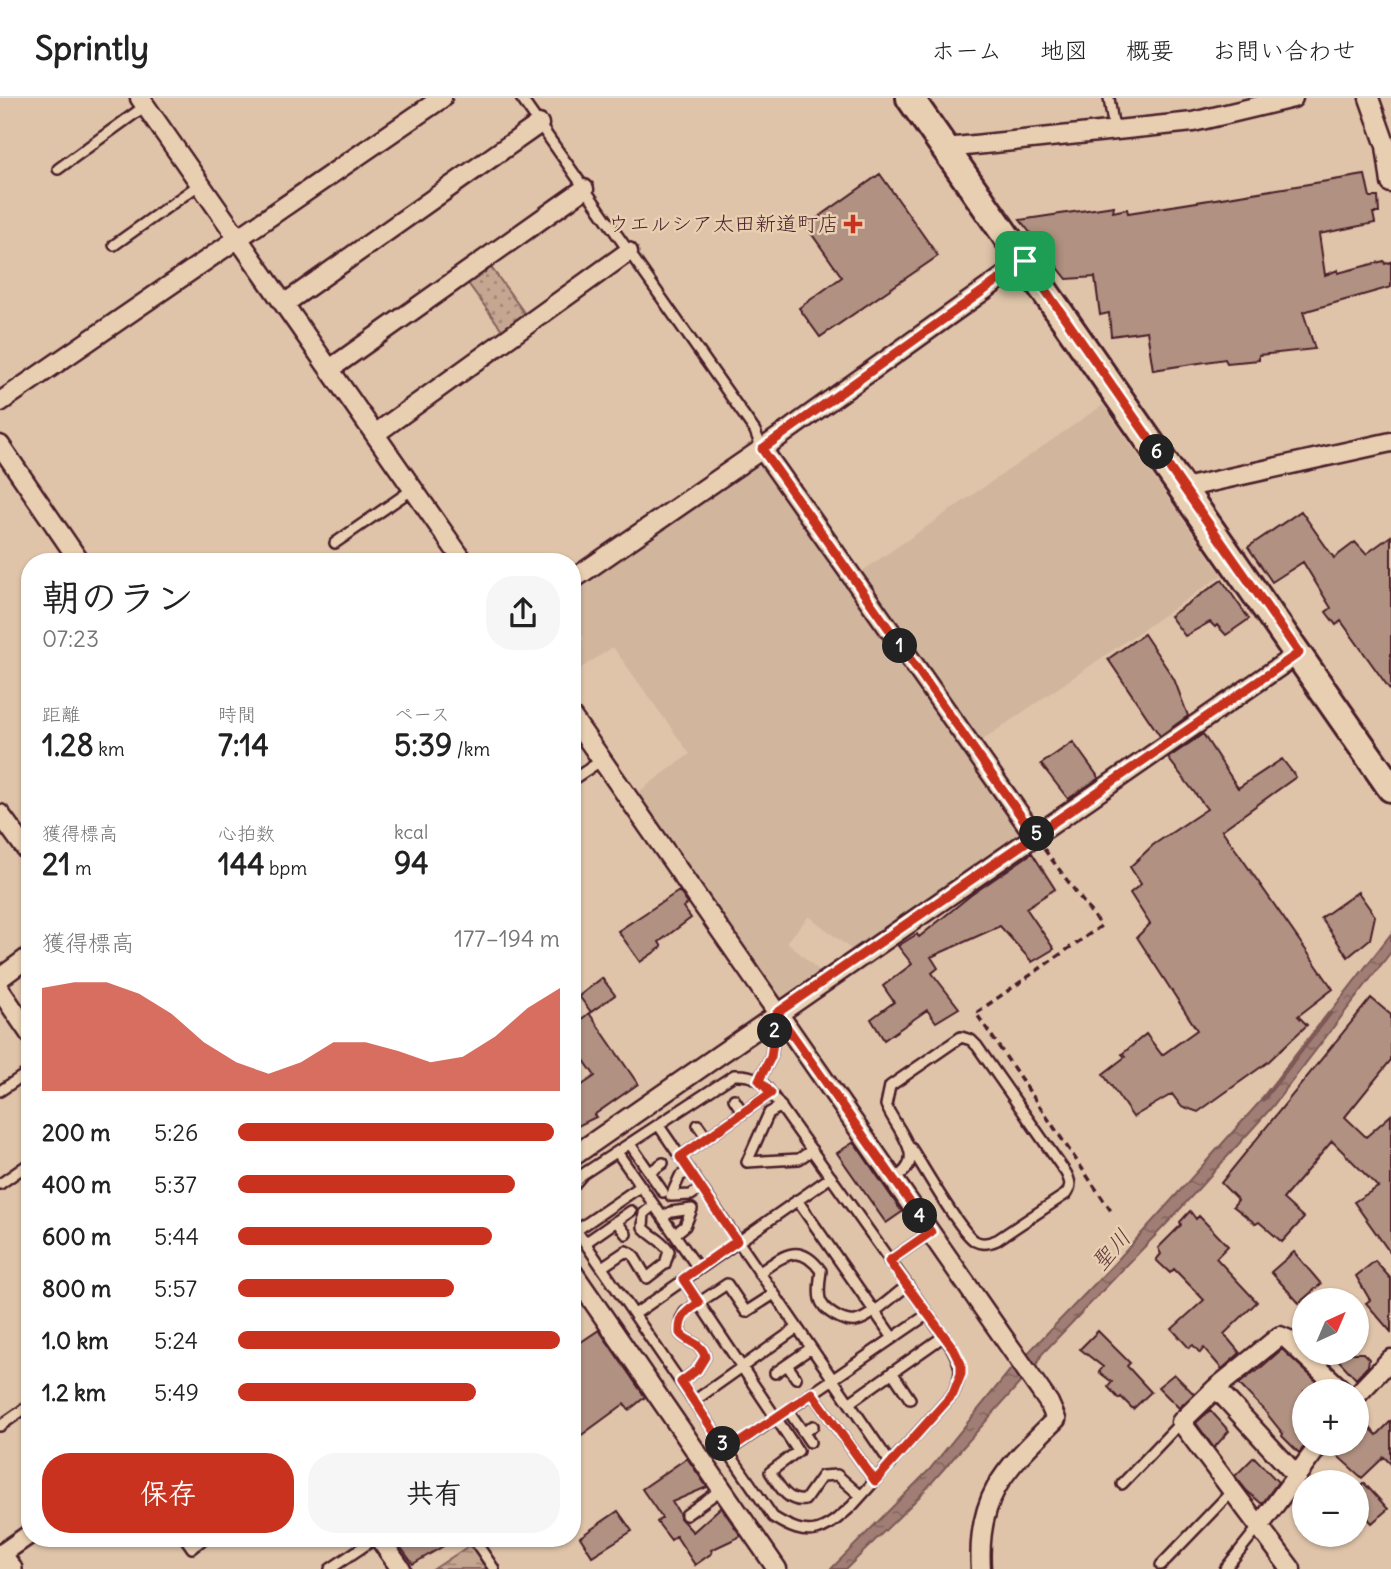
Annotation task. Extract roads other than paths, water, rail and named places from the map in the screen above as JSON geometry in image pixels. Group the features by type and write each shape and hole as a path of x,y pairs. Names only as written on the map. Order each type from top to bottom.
{"main road":[{"path":"910,98 1391,788"}],"street":[{"path":"0,402 442,98"},
{"path":"946,148 1193,122 1293,98"},
{"path":"1369,98 1387,146 1391,183"},
{"path":"142,102 458,553"},
{"path":"284,304 539,124"},
{"path":"330,369 584,189"},
{"path":"375,434 628,252"},
{"path":"581,574 762,449 1025,261"},
{"path":"1185,492 1197,485 1391,442"},
{"path":"0,445 74,553"},
{"path":"762,449 1035,836"},
{"path":"581,1151 1299,653"},
{"path":"581,730 1049,1403 1056,1419 1010,1465 987,1505 982,1535 981,1569"},
{"path":"0,814 21,843"},
{"path":"0,978 21,963"},
{"path":"0,990 21,1021"},
{"path":"581,1284 777,1569"},
{"path":"1291,1569 1181,1422 1216,1388 1280,1336 1287,1339 1330,1379"},
{"path":"1369,1382 1391,1359"},
{"path":"1216,1388 1292,1471"},
{"path":"1260,1525 1292,1483"},
{"path":"10,1569 0,1555 21,1540"},
{"path":"384,1547 401,1569"}],"lane":[{"path":"521,98 755,431 762,449"},
{"path":"1110,98 1114,130"},
{"path":"58,169 142,102"},
{"path":"114,245 200,184"},
{"path":"335,543 414,489"},
{"path":"581,774 601,760"},
{"path":"759,1080 771,1057 777,1013"},
{"path":"893,1179 908,1168 911,1148 886,1105 890,1086 956,1040 967,1037 977,1046 1066,1172 1070,1182 1069,1189 1066,1194 997,1240 979,1243 965,1230 911,1148"},
{"path":"581,1176 734,1075 750,1074 771,1093 944,1336 961,1364 961,1374 953,1394 837,1520 821,1529 792,1529 772,1517 581,1236"},
{"path":"0,1091 21,1077"},
{"path":"680,1157 771,1093"},
{"path":"734,1099 743,1113"},
{"path":"780,1106 769,1113 747,1162 799,1159 812,1150"},
{"path":"698,1125 707,1139"},
{"path":"659,1126 891,1464"},
{"path":"630,1144 663,1192"},
{"path":"617,1152 698,1268"},
{"path":"650,1172 663,1163"},
{"path":"0,1184 21,1169"},
{"path":"689,1171 680,1177 671,1196 691,1195 701,1188"},
{"path":"635,1314 831,1177"},
{"path":"581,1223 641,1185"},
{"path":"797,1200 893,1338"},
{"path":"602,1267 626,1251 633,1255 647,1278 665,1264 669,1251 666,1245 643,1227 644,1213 654,1205"},
{"path":"663,1217 671,1212 692,1209 685,1226 675,1234"},
{"path":"585,1242 631,1211"},
{"path":"616,1221 625,1234"},
{"path":"889,1261 931,1232"},
{"path":"759,1273 788,1254 803,1255 821,1270 820,1299 826,1308 836,1316 856,1321 907,1286"},
{"path":"683,1279 778,1417 798,1451 770,1472 790,1498 804,1500 822,1476 828,1475 837,1475 861,1496"},
{"path":"681,1382 697,1370 705,1357 698,1345 684,1339 680,1333 681,1319 685,1312 727,1284 746,1312 774,1294"},
{"path":"727,1451 928,1314"},
{"path":"694,1401 797,1328"},
{"path":"849,1403 944,1336"},
{"path":"775,1373 811,1348"},
{"path":"787,1365 796,1378"},
{"path":"892,1372 910,1399"},
{"path":"812,1393 875,1481"},
{"path":"788,1410 810,1441"},
{"path":"0,1426 21,1411"},
{"path":"1122,1484 1181,1422"},
{"path":"804,1432 813,1426"},
{"path":"686,1515 722,1489"},
{"path":"1161,1565 1233,1490"},
{"path":"1224,1569 1260,1525"},
{"path":"330,1569 363,1547"},
{"path":"479,1547 494,1569"}],"water":[{"path":"1391,934 1391,952 1272,1107 1172,1218 1042,1354 1033,1371 1023,1358 1114,1264 1266,1095"},
{"path":"1015,1364 1026,1376 918,1498 846,1569 831,1569 930,1469"}],"waterway":[{"name":"聖川","path":"1263,1099 1330,1013"}],"place":[{"name":"ウエルシア太田新道町店","path":"853,224"}]}
